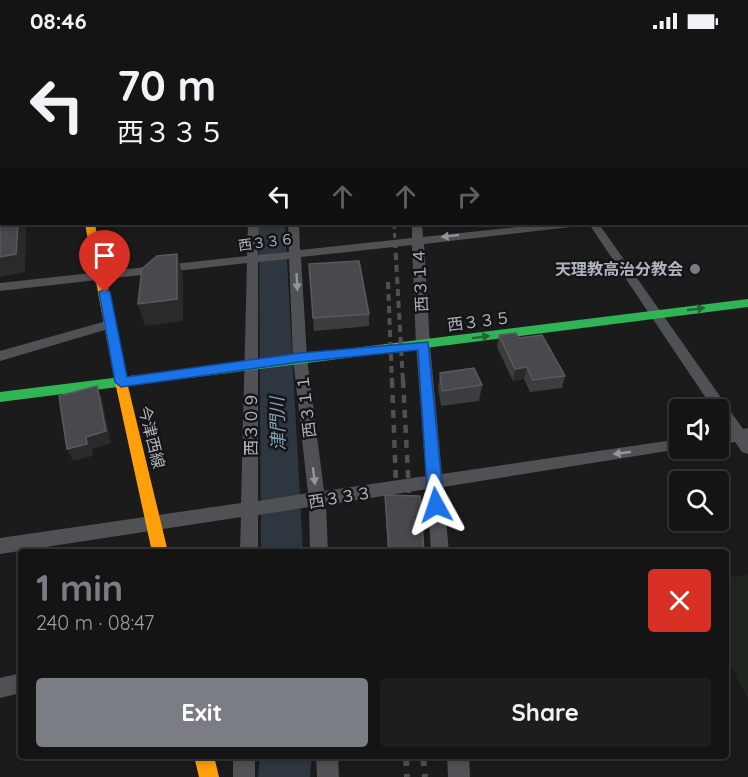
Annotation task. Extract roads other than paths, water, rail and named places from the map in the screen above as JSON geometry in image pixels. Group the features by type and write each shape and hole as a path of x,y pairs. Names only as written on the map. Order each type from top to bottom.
{"street":[{"name":"今津西線","path":"90,225 121,382 159,549"},
{"name":"西３０９","path":"249,549 256,509 251,366 253,225"},
{"name":"西３１１","path":"293,225 300,358 317,501 319,549"},
{"name":"西３１４","path":"417,225 423,345 440,549"},
{"name":"西３３６","path":"0,286 561,225"},
{"path":"595,225 745,439"},
{"name":"西３３５","path":"0,397 748,303"},
{"path":"0,356 110,324"},
{"path":"729,439 745,439"},
{"name":"西３３３","path":"0,546 317,501 434,481 669,447"},
{"path":"0,688 18,684"},
{"path":"205,759 209,777"},
{"path":"244,759 244,777"},
{"path":"327,759 328,777"},
{"path":"458,759 459,777"}],"waterway":[{"name":"津門川","path":"272,225 282,549"},
{"name":"津門川","path":"284,777 286,759"}],"railway":[{"path":"394,225 395,242"},
{"path":"395,241 403,382"},
{"path":"388,282 392,382"},
{"path":"392,380 397,510"},
{"path":"403,380 410,511"},
{"path":"406,759 407,777"},
{"path":"423,759 425,777"}],"place":[{"name":"天理教高治分教会","path":"695,269"}]}
